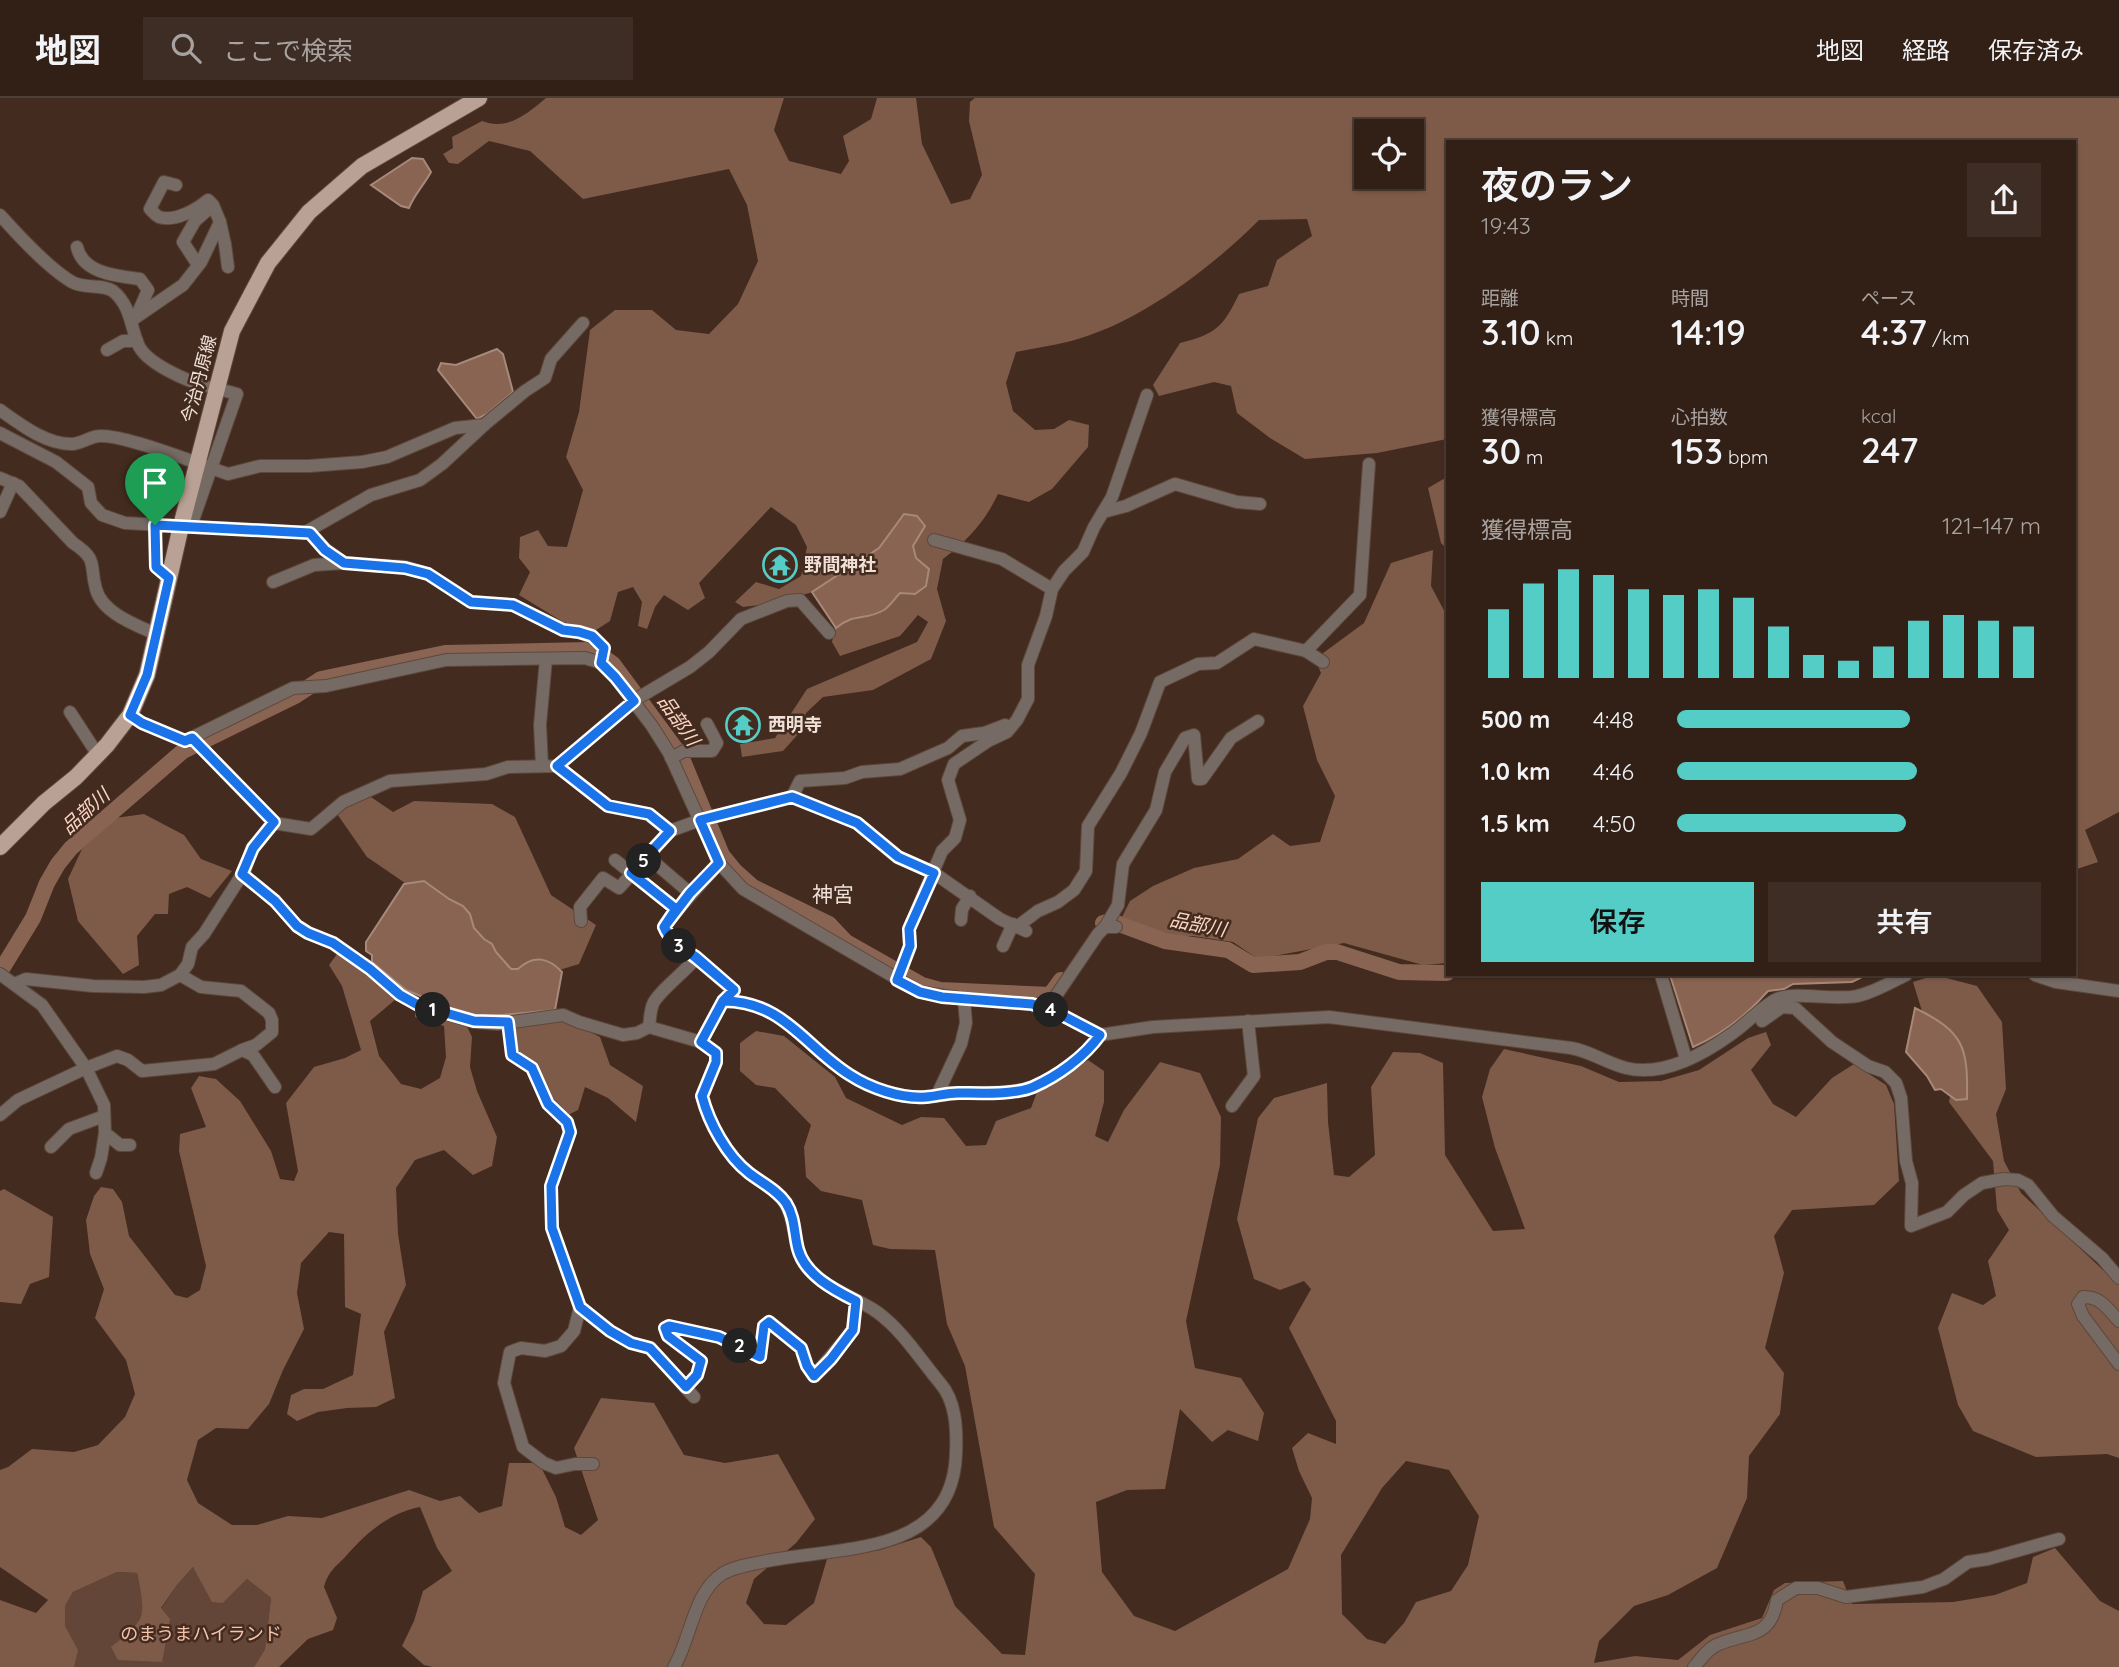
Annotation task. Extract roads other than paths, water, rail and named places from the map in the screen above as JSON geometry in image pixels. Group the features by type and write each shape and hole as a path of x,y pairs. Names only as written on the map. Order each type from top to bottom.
{"main road":[{"name":"今治丹原線","path":"0,847 44,803 76,778 130,715 147,675 169,578 186,526 232,331 268,263 309,212 362,166 479,98"}],"street":[{"path":"176,185 164,182 150,209 159,217 174,217 197,209 208,200 220,222 228,267"},
{"path":"198,265 183,242 195,221 213,205"},
{"path":"0,215 15,232 73,282 90,288 110,289 123,300 135,318 138,347 157,364 191,382 206,386"},
{"path":"135,318 183,285 198,265 220,222"},
{"path":"77,247 79,254 92,268 110,275 139,279 149,289 135,318"},
{"path":"304,533 371,495 420,480 442,464 484,425 545,378 551,359 583,323"},
{"path":"107,349 123,341 137,341"},
{"path":"186,526 237,394 226,391"},
{"path":"897,980 910,946 909,929 942,851 955,838 960,820 948,780 954,764 988,741 1007,732 1028,699 1028,665 1046,616 1052,589 1064,570 1083,551 1112,498 1147,394"},
{"path":"0,411 48,446 61,466"},
{"path":"19,424 56,443 76,444 99,436 189,460"},
{"path":"208,468 228,474 260,466 362,462 387,457 455,428 484,425"},
{"path":"0,433 61,466 88,487 92,503 102,515 125,523 310,533 325,550 344,563"},
{"path":"1306,651 1360,595 1369,464"},
{"path":"0,478 19,486 73,543 84,550 93,563 96,591 104,604 131,623 156,634"},
{"path":"0,512 13,484"},
{"path":"1103,512 1126,506 1175,484 1226,499 1260,504"},
{"path":"155,525 156,567 169,578"},
{"path":"934,540 1002,559 1052,589"},
{"path":"273,582 314,565 344,563 405,568 428,574 471,602 513,605 563,630 592,636 604,648 601,663"},
{"path":"557,766 634,701 690,667 709,652 741,619 787,601 800,600 829,633"},
{"path":"1003,946 1019,927 1038,911 1058,902 1074,890 1086,871 1088,826 1121,773 1141,733 1160,682 1198,664 1217,663 1254,639 1306,651 1323,662"},
{"path":"130,715 142,723 185,741 293,688 326,686 446,660 585,658 601,663 634,701 671,758 719,863 743,889 920,992 964,999 1032,1004 1100,1035 1153,1027 1329,1017 1583,1050 1604,1061 1629,1069 1653,1069 1672,1065 1709,1049 1745,1025 1775,999 1858,996 1904,976"},
{"path":"542,766 540,725 546,659"},
{"path":"71,712 98,755"},
{"path":"792,797 800,781 845,778 862,772 900,769 948,748 962,736 984,733 1017,720"},
{"path":"1048,1009 1098,934 1109,927 1118,905 1124,864 1156,810 1165,772 1185,738 1194,735 1198,779 1202,779 1231,738 1258,721"},
{"path":"671,758 684,751 712,751 717,743 707,724"},
{"path":"192,738 274,822 311,829 343,802 390,781 486,774 508,767 557,766 608,806 649,814 670,831"},
{"path":"581,921 580,907 603,878 619,888 670,831 700,820 792,797 857,823 898,857 934,873 1000,919 1019,927"},
{"path":"14,984 26,979 93,986 144,987 161,985 180,975 188,964 192,947 204,934 242,874 253,848 274,822"},
{"path":"648,857 690,893"},
{"path":"615,860 676,909"},
{"path":"701,1042 723,1001 734,990 667,935 664,927 676,909 719,863"},
{"path":"242,874 275,901 297,926 333,943 370,969 400,995 418,1005 474,1021 508,1022 563,1015 623,1035 637,1033 649,1027 701,1042 716,1053 716,1062 702,1096 712,1123 734,1158 746,1171 776,1191 788,1205 805,1265 829,1285 876,1311 900,1332 944,1388 953,1405 956,1466 938,1511 924,1525 890,1541 790,1556 739,1567 722,1574 708,1587 681,1656 674,1667"},
{"path":"961,920 961,909 970,897"},
{"path":"649,1027 651,1006 656,998 686,972 696,958"},
{"path":"0,974 41,1004 86,1068 104,1105 105,1133 96,1173"},
{"path":"0,1115 18,1100 117,1056 128,1060 142,1071 214,1064 256,1045 272,1032 269,1013 242,991 201,987 180,975"},
{"path":"1661,976 1686,1059"},
{"path":"2038,976 2056,982 2119,991"},
{"path":"937,1095 961,1044 966,1023 964,999"},
{"path":"723,1001 737,1001 760,1008 793,1026 849,1075 877,1089 925,1097 1030,1088 1053,1076 1089,1050 1100,1035"},
{"path":"1745,1025 1760,1022 1782,1007 1796,1008 1832,1042 1868,1066 1885,1072 1896,1083 1902,1098 1906,1161 1912,1182 1911,1226 1947,1212 1964,1195 1982,1183 2004,1179 2018,1180 2028,1185 2053,1216 2102,1258 2119,1278"},
{"path":"1232,1105 1254,1076 1248,1021"},
{"path":"508,1022 512,1055 532,1068 548,1104 567,1122 570,1132 551,1186 552,1228 580,1307 610,1331 631,1343 650,1348 690,1392 701,1361 668,1336 665,1328 669,1326 719,1337 760,1357 764,1326 769,1322 801,1348 807,1366 814,1376 853,1330 856,1301"},
{"path":"242,1051 253,1055 275,1087"},
{"path":"51,1147 69,1129 104,1116"},
{"path":"105,1133 120,1145 130,1145"},
{"path":"2119,1321 2102,1302 2092,1297 2083,1297 2078,1304 2082,1316 2119,1364"},
{"path":"580,1307 574,1331 561,1346 545,1351 521,1348 510,1352 504,1383 523,1447 556,1468 593,1464"},
{"path":"1694,1667 1717,1644 1768,1627 1775,1613 1777,1600 1797,1588 1818,1588 1846,1597 1923,1587 1944,1579 1968,1562 2059,1539"}],"waterway":[{"name":"品部川","path":"0,972 33,918 47,883 71,848 183,751 295,696 321,679 445,653 588,650 595,651 613,664 681,756 722,855 753,887 829,924 846,942 922,985 940,990 1050,995 1061,980"},
{"name":"品部川","path":"1103,923 1111,921 1165,941 1228,950 1253,965 1300,962 1326,952 1337,952 1399,972 1446,973"}],"place":[{"name":"野間神社","path":"780,565"},
{"name":"西明寺","path":"743,725"}],"district":[{"name":"神宮","path":"833,895"}],"park label":[{"name":"のまうまハイランド","path":"201,1634"}]}
